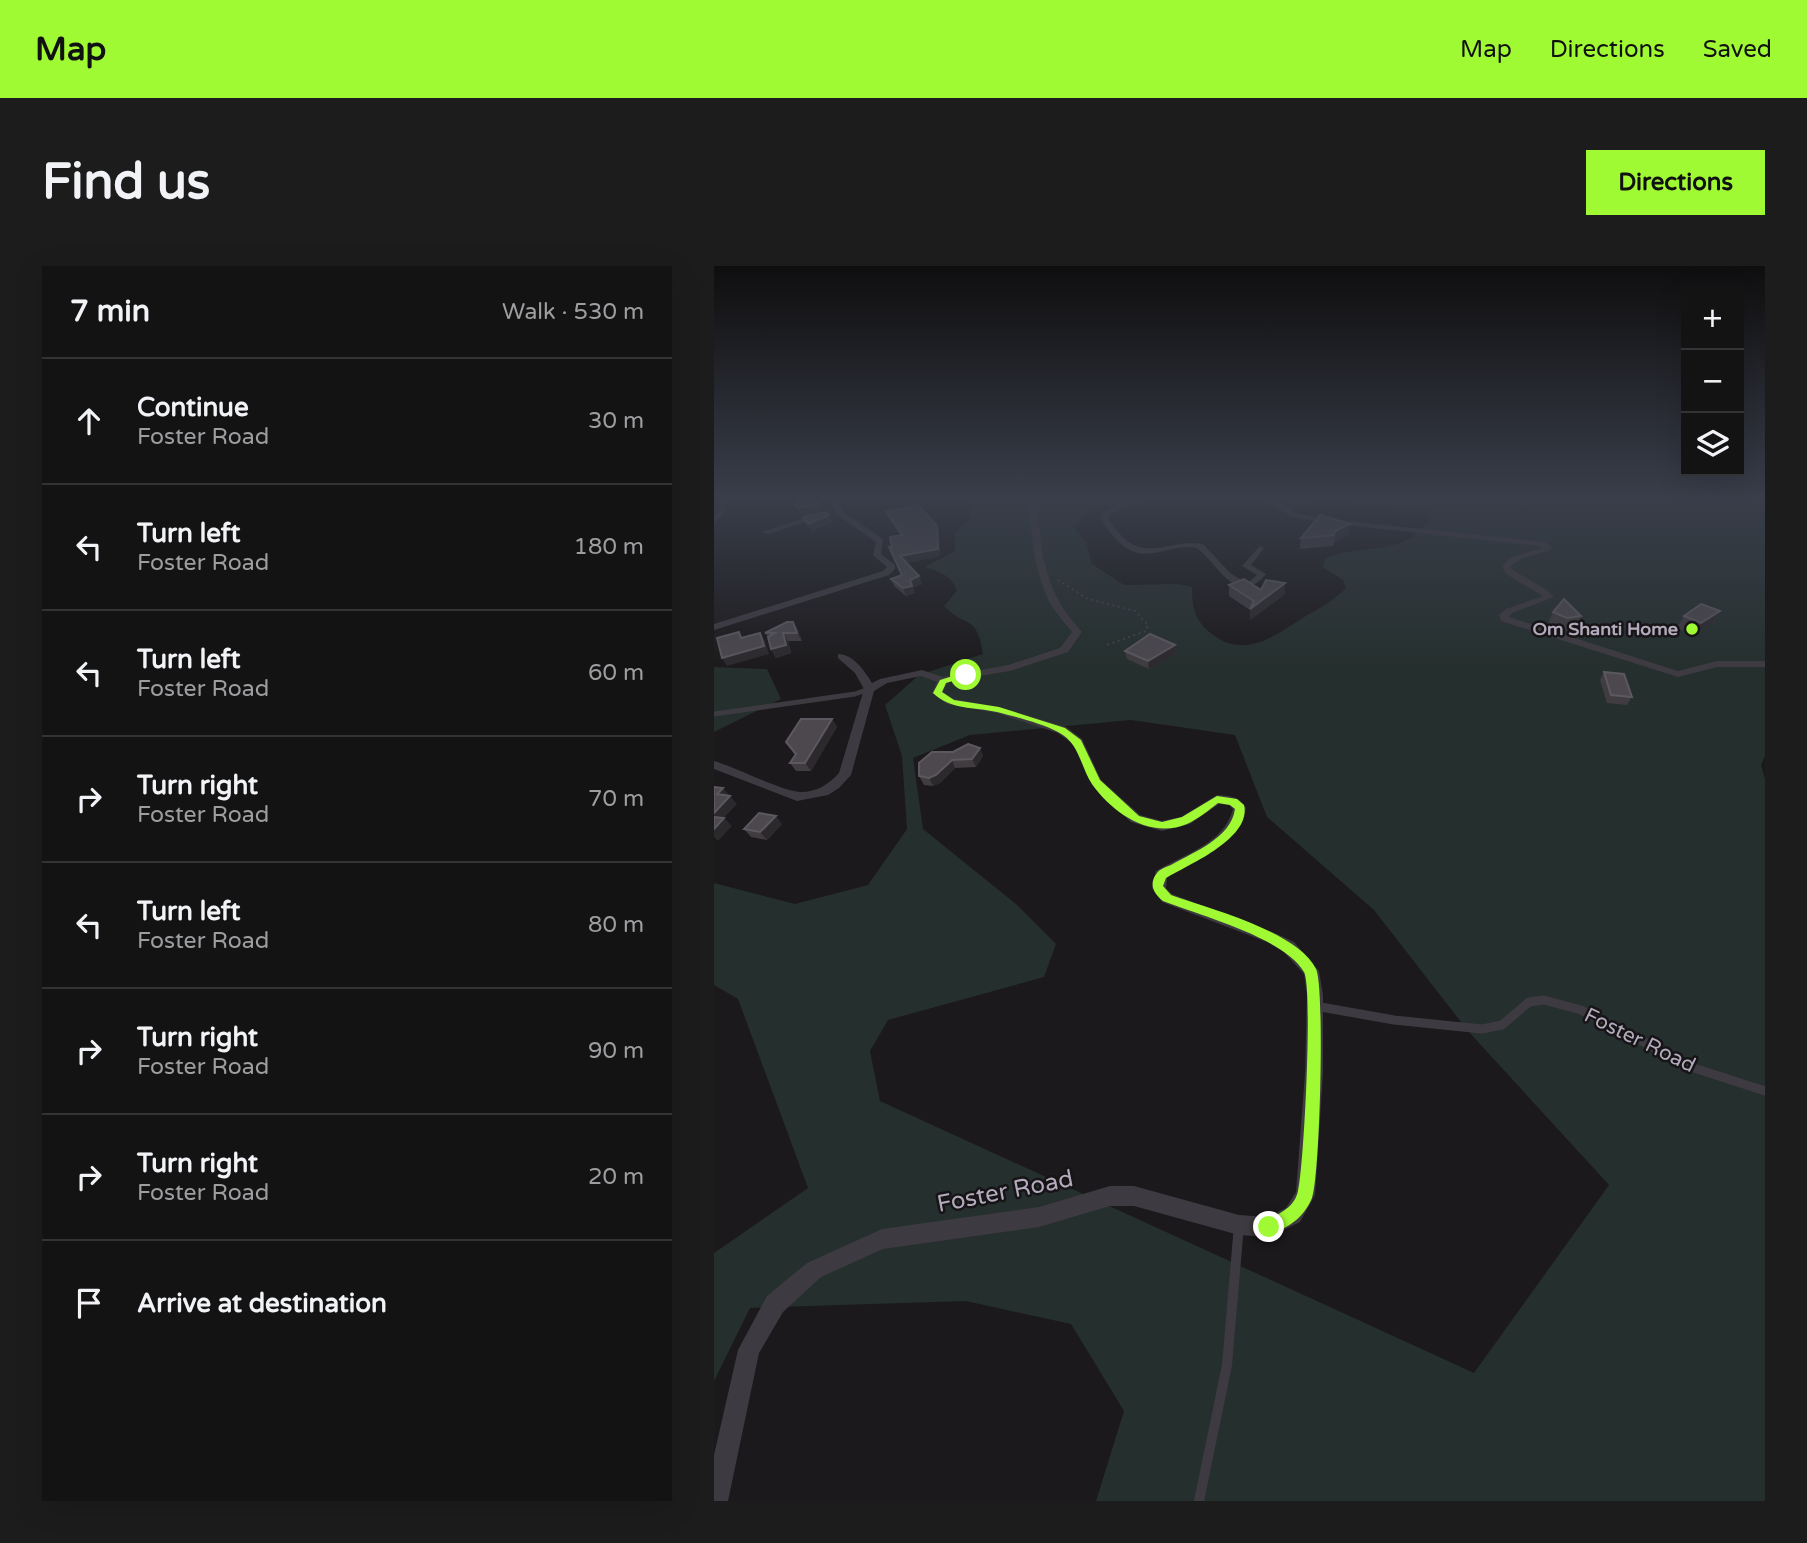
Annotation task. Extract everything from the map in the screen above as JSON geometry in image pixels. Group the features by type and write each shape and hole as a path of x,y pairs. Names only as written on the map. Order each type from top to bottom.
{"street":[{"path":"714,627 878,577 892,566 879,557"},
{"path":"869,689 884,681 922,673 943,681 1010,668 1064,650 1077,632 1055,603 1038,557"},
{"path":"1212,557 1231,579 1250,583 1259,579 1262,573 1246,566 1253,557"},
{"path":"1519,557 1506,566 1509,572 1549,597 1509,611 1504,615 1504,620 1678,674 1717,664 1765,664"},
{"path":"714,765 797,797 824,793 845,775 869,689 866,679 842,656"},
{"name":"Foster Road","path":"716,1501 749,1350 775,1304 814,1270 882,1239 1039,1217 1110,1196 1134,1196 1239,1226 1269,1227 1293,1215 1306,1195 1314,1073 1315,1006 1311,971 1289,947 1247,926 1167,898 1159,892 1161,875 1214,846 1233,829 1239,820 1240,808 1233,801 1217,799 1185,821 1162,826 1136,819 1109,797 1096,782 1078,742 1062,730 999,710 951,702 937,693 943,681"}],"lane":[{"path":"714,714 855,694 869,689"},
{"name":"Foster Road","path":"1315,1006 1373,1018 1476,1028 1496,1027 1507,1022 1525,1003 1538,999 1549,1001 1591,1013 1713,1075 1765,1091"},
{"path":"1199,1501 1227,1365 1239,1226"}],"path":[{"path":"1045,575 1068,584 1088,599 1135,611 1148,625 1146,631 1104,646"}],"shaded area":[{"path":"944,557 1090,557 1092,564 1124,585 1178,584 1192,587 1196,614 1206,629 1224,641 1247,645 1258,643 1280,632 1346,588 1343,580 1323,567 1325,559 1331,557 1765,557 1765,756 1761,765 1765,779 1765,1501 1096,1501 1124,1411 1071,1324 966,1301 750,1308 714,1381 714,1253 808,1188 738,999 714,985 714,883 795,904 868,885 907,829 902,756 885,705 919,675 983,654 981,641 974,627 944,606 957,591 952,581 925,567","holes":["1131,720 1235,735 1267,817 1374,910 1468,1031 1609,1185 1474,1373 880,1101 870,1051 888,1020 1044,977 1056,944 1016,904 923,829 913,758 970,735"]},
{"path":"714,667 767,669 781,699 714,732"}],"building":[{"path":"893,557 901,557 919,576 910,580 912,586 903,588 891,579 902,575"},
{"path":"1244,579 1261,590 1266,580 1285,583 1250,609 1254,601 1229,585"},
{"path":"1564,599 1581,616 1567,618 1553,612"},
{"path":"1701,604 1720,611 1701,623 1684,616"},
{"path":"787,622 793,622 797,633 783,633 786,645 771,649 768,637 775,633 765,633"},
{"path":"739,632 741,638 760,633 764,646 722,658 717,638"},
{"path":"1150,634 1175,645 1148,661 1125,651"},
{"path":"1604,672 1624,674 1632,697 1611,695"},
{"path":"801,719 832,719 805,763 790,763 796,754 786,742"},
{"path":"968,744 980,748 972,759 952,760 936,775 929,778 919,776 919,763 932,752 953,752"},
{"path":"714,787 723,788 717,794 730,796 714,813"},
{"path":"759,813 776,816 760,832 744,829"},
{"path":"714,817 724,818 714,829"}],"place":[{"name":"Om Shanti Home","path":"1692,629"}],"route":[{"path":"966,675 943,681 937,693 951,702 999,710 1062,730 1078,742 1096,782 1109,797 1136,819 1162,826 1185,821 1200,808 1217,799 1233,801 1240,808 1239,820 1233,829 1214,846 1161,875 1158,886 1159,892 1167,898 1247,926 1289,947 1311,971 1315,995 1314,1073 1306,1195 1293,1215 1269,1227"}]}
